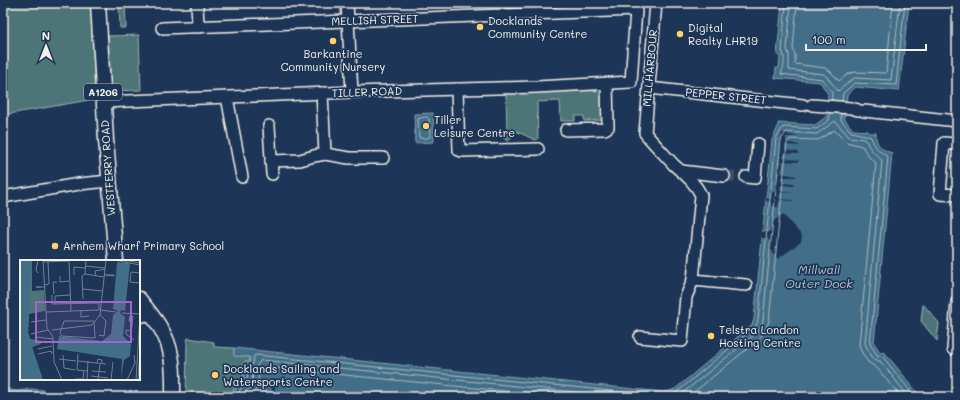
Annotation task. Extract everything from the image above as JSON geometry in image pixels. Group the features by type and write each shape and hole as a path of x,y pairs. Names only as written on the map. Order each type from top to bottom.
{"main road":[{"name":"WESTFERRY ROAD","path":"98,3 109,181 116,260"},
{"path":"140,302 144,315 163,333 169,346 173,397"}],"street":[{"path":"197,3 198,27"},
{"path":"347,3 352,92"},
{"name":"MILLHARBOUR","path":"656,3 645,133 681,171"},
{"name":"MELLISH STREET","path":"162,28 636,10 631,82"},
{"name":"TILLER ROAD","path":"104,102 322,93 536,87 631,82"},
{"path":"566,130 605,129 608,127 607,83"},
{"name":"PEPPER STREET","path":"649,88 957,121"},
{"path":"457,89 459,150 538,149"},
{"path":"322,93 325,154"},
{"path":"227,97 242,177"},
{"path":"269,126 272,174"},
{"path":"957,144 944,143 940,194 957,195"},
{"path":"746,177 755,178 758,144"},
{"path":"271,161 300,160 325,154 349,158 383,158"},
{"path":"681,171 724,176"},
{"path":"640,337 682,341 686,296 693,280 701,195 698,188 681,171"},
{"path":"3,197 79,184 109,181"},
{"path":"693,280 746,285"},
{"path":"957,302 953,349 957,350"}],"green space":[{"path":"3,3 91,3 95,99 3,115"},
{"path":"119,3 125,3 126,28 120,28"},
{"path":"139,35 141,90 111,91 108,36"},
{"path":"593,90 602,94 603,120 584,121 584,116 575,116 575,121 561,121 560,101 537,102 538,139 535,140 516,131 508,141 497,134 507,133 506,92"},
{"path":"923,304 939,323 937,341 921,321"},
{"name":"Docklands Sailing and Watersports Centre","path":"188,338 214,342 214,347 234,348 234,356 250,357 250,362 244,362 244,383 236,390 233,390 233,397 186,397"}],"water":[{"name":"Millwall Outer Dock","path":"782,3 909,3 899,91 856,87 847,95 844,118 853,130 876,133 878,144 885,150 892,153 874,343 880,352 885,353 921,397 233,397 233,389 236,390 237,383 244,383 244,362 250,362 250,357 234,356 234,348 663,392 675,389 752,325 754,319 772,140 778,127 778,123 815,125 826,117 828,94 820,82 775,78 776,68 779,68 780,56 777,55"},
{"path":"433,113 434,142 415,143 414,114"},
{"path":"3,388 17,391 31,389 43,390 43,392 56,392 56,397 3,397"}],"pier":[{"path":"782,133 800,137 786,137 786,142 799,146 785,145 785,150 798,152 798,154 784,153 783,158 798,160 798,162 783,161 781,173 796,177 781,177 781,181 783,183 795,184 794,186 781,185 780,190 794,192 780,193 779,198 793,201 781,200 779,201 778,207 771,206 771,202 766,201 766,198 771,199 772,192 775,192 777,174 779,174"},
{"path":"783,214 802,236 801,242 778,259 770,249 770,241 767,238 762,238 762,232 768,232 771,230 772,222"},
{"path":"272,379 275,379 275,397 239,397 239,395 233,395 233,391 239,390 261,390 261,393 272,393"}],"tunnel":[{"path":"724,176 746,177"}],"place":[{"name":"Docklands Community Centre","path":"480,27"},
{"name":"Digital Realty LHR19","path":"680,34"},
{"name":"Barkantine Community Nursery","path":"333,41"},
{"name":"Tiller Leisure Centre","path":"426,126"},
{"name":"Arnhem Wharf Primary School","path":"55,246"},
{"name":"Telstra London Hosting Centre","path":"711,336"},
{"name":"Docklands Sailing and Watersports Centre","path":"215,375"}]}
